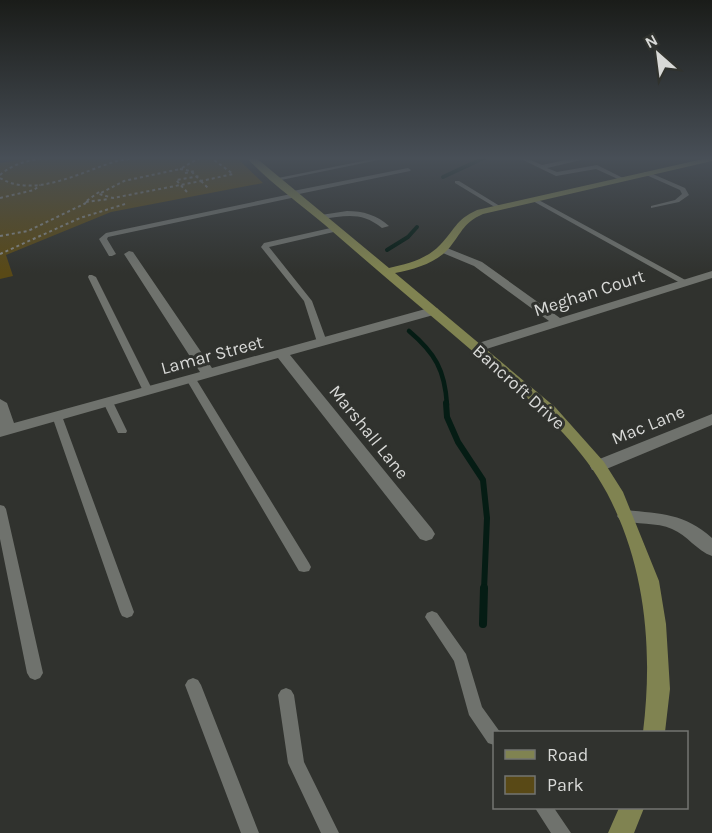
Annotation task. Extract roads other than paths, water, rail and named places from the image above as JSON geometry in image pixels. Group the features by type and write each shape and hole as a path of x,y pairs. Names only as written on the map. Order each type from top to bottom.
{"main road":[{"name":"Bancroft Drive","path":"297,196 550,410 598,466 615,492 626,516 650,581 656,624 659,689 654,731"},
{"path":"387,272 427,259 442,249 460,222 469,216 547,196"}],"street":[{"path":"442,249 478,264 558,322"},
{"path":"129,254 209,374"},
{"name":"Meghan Court","path":"477,348 712,274"},
{"name":"Lamar Street","path":"4,431 433,311"},
{"name":"Marshall Lane","path":"282,354 426,534"},
{"path":"0,403 4,431"},
{"name":"Mac Lane","path":"598,466 712,419"},
{"path":"626,516 672,521 691,530 712,549"}],"lane":[{"path":"112,254 103,239 106,235 286,196"},
{"path":"480,196 500,208"},
{"path":"653,207 685,196"},
{"path":"533,199 685,282"},
{"path":"321,217 366,213 375,216 385,226"},
{"path":"322,342 308,301 265,247 335,229"},
{"path":"92,277 148,391"},
{"path":"191,379 304,567"},
{"path":"108,402 122,431"},
{"path":"57,416 127,612"},
{"path":"0,509 35,673"},
{"path":"432,617 461,659 475,710 493,735"},
{"path":"193,685 250,833"},
{"path":"286,695 296,763 330,833"},
{"path":"545,809 562,833"}],"waterway":[{"path":"387,250 408,237 417,227"},
{"path":"409,331 426,347 437,363 444,382 447,405"},
{"path":"446,403 447,417 458,442 483,480 487,518 484,590"},
{"path":"483,624 484,588"}]}
